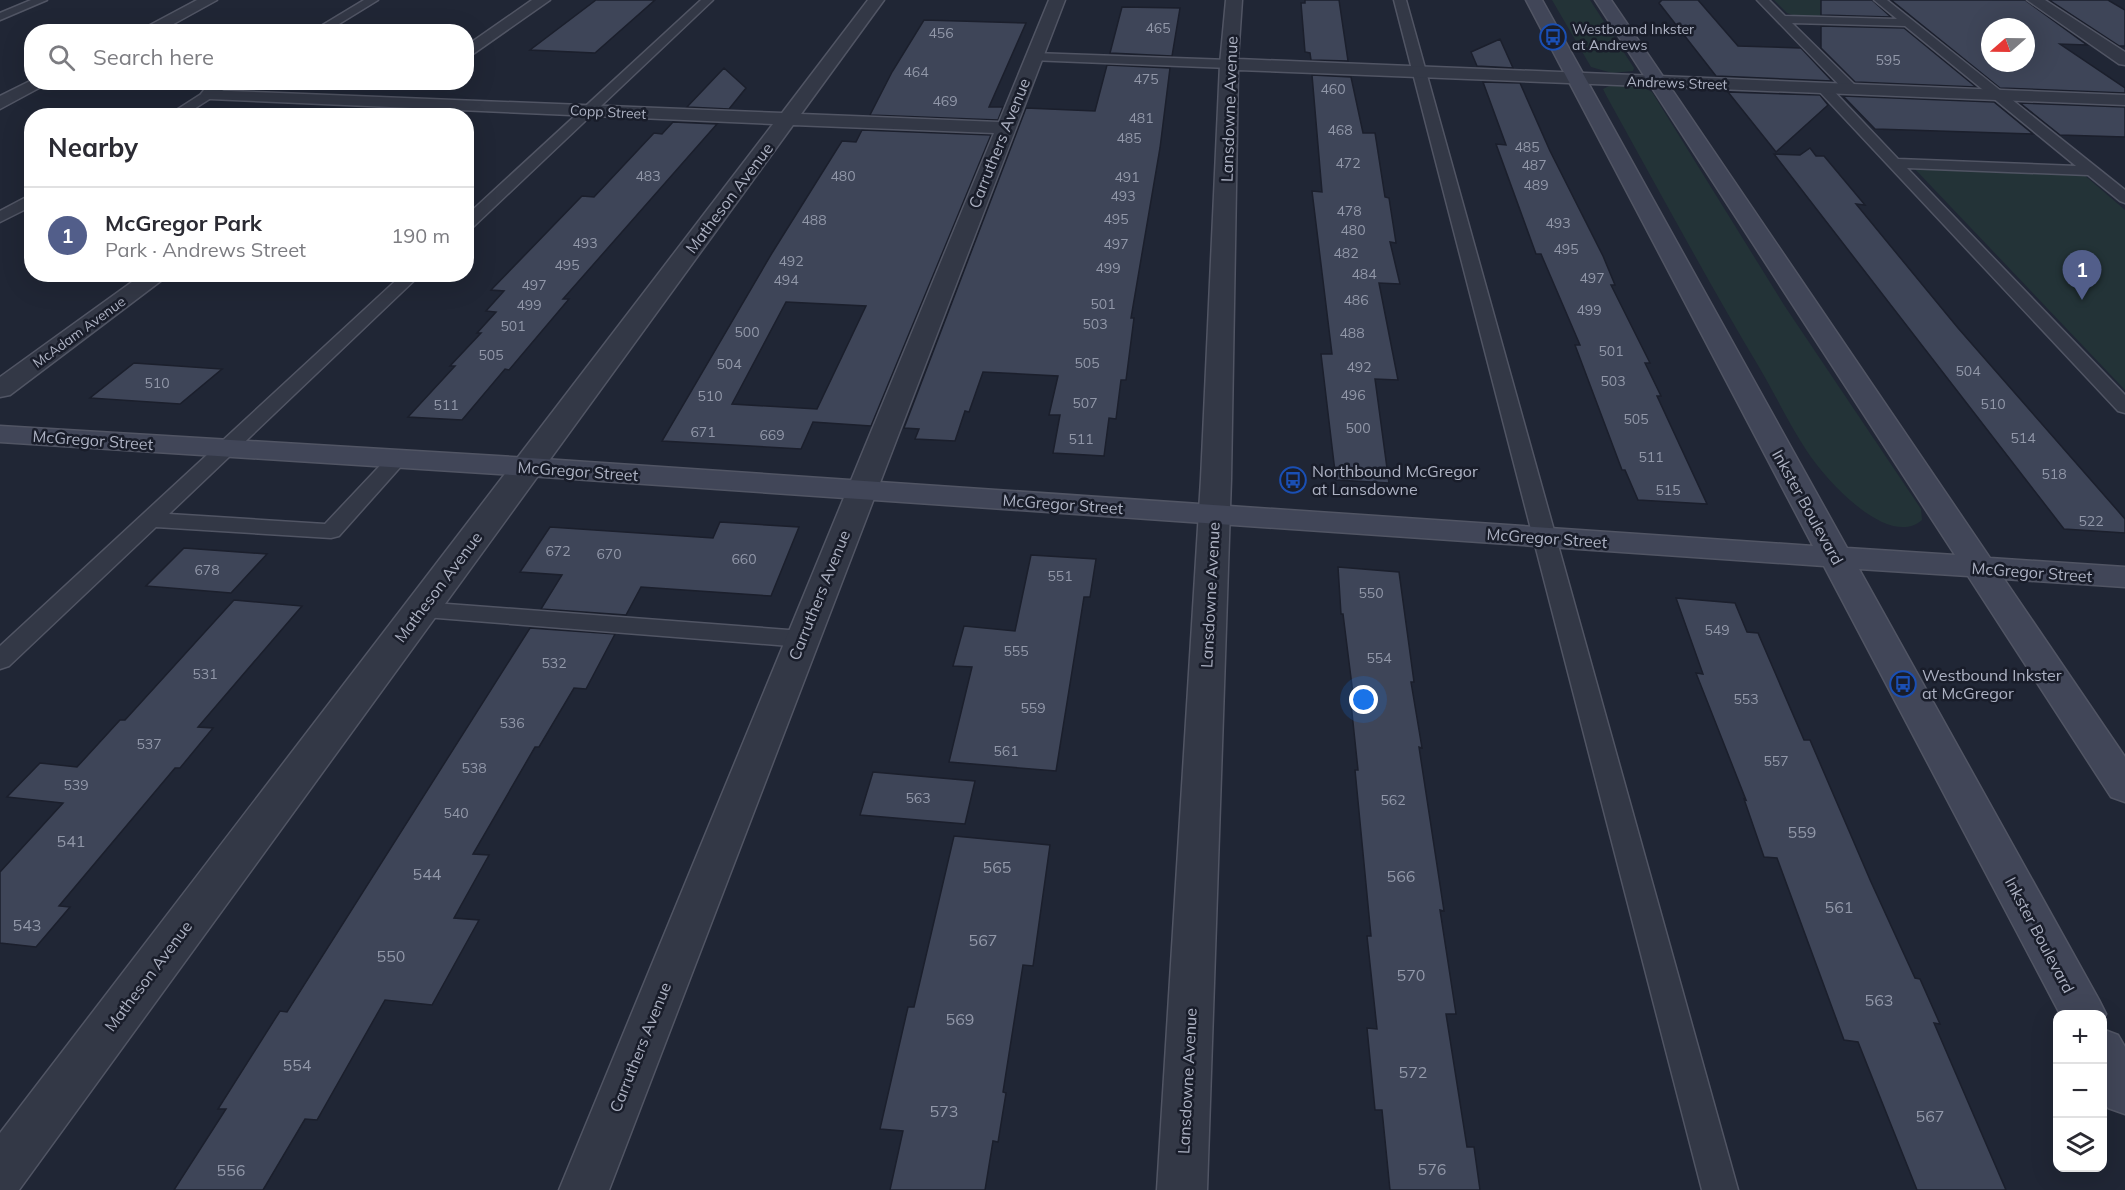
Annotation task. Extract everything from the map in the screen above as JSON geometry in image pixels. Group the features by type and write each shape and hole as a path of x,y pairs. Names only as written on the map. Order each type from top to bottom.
{"main road":[{"name":"Inkster Boulevard","path":"1534,0 1574,78 2081,1010"},
{"path":"1603,0 2125,787"},
{"name":"McGregor Street","path":"0,434 528,467 2125,578"},
{"path":"2107,1058 2125,1092"}],"street":[{"path":"161,24 209,0"},
{"path":"474,48 542,0"},
{"name":"Matheson Avenue","path":"0,1174 876,0"},
{"name":"Carruthers Avenue","path":"584,1190 860,490 1057,0"},
{"name":"Lansdowne Avenue","path":"1182,1190 1214,515 1229,64 1234,0"},
{"path":"2035,0 2125,60"},
{"name":"Andrews Street","path":"1229,64 2125,100"},
{"path":"0,103 25,90"},
{"path":"391,108 416,90"},
{"name":"Copp Street","path":"210,94 1005,128"},
{"name":"McAdam Avenue","path":"0,388 148,282"}],"lane":[{"path":"0,17 41,0"},
{"path":"331,24 372,0"},
{"path":"474,218 707,0"},
{"path":"1400,0 1720,1190"},
{"path":"1763,0 1851,89"},
{"path":"1880,0 2125,198"},
{"path":"1781,19 1908,23"},
{"path":"1034,57 1229,64"},
{"path":"1822,88 1896,163 2125,407"},
{"path":"187,108 217,90"},
{"path":"1896,163 2092,171"},
{"path":"0,218 24,204"},
{"path":"0,660 404,282"},
{"path":"150,520 332,531 397,459"},
{"path":"421,610 802,639"}],"shaded area":[{"path":"1552,0 1590,0 1634,68 1633,71 1612,73 1591,67"},
{"path":"1774,0 1876,0 1895,17 1795,16 1787,13"},
{"path":"1615,83 1641,86 1652,92 1784,305 1921,509 1922,520 1909,526 1895,526 1880,521 1850,501 1826,476 1809,453 1607,97 1603,89"},
{"path":"1912,166 2082,173 2125,210 2125,390"}],"building":[{"path":"596,0 655,0 595,53 530,50"},
{"path":"1305,0 1339,0 1348,61 1311,60 1310,53 1305,52 1301,3 1305,3"},
{"path":"1662,0 1698,0 1738,46 1801,48 1832,81 1716,76 1659,3"},
{"path":"1821,0 1872,0 1891,17 1821,15"},
{"path":"1891,0 2025,0 2087,45 2060,44 2125,88 2125,93 2000,88"},
{"path":"2049,0 2108,0 2125,10 2125,46 2119,46"},
{"path":"1122,7 1180,8 1172,56 1110,53"},
{"path":"924,20 1026,23 989,107 1003,107 998,120 870,115 892,72"},
{"path":"1821,26 1904,28 1976,87 1855,82 1821,48"},
{"path":"1500,39 1513,68 1477,66 1471,52"},
{"path":"1107,65 1170,68 1160,148 1131,318 1134,318 1126,380 1121,380 1116,419 1109,418 1104,456 1053,453 1060,415 1049,415 1058,376 983,372 969,412 965,411 955,441 915,439 919,429 904,428 1026,108 1095,111"},
{"path":"724,68 746,88 729,109 687,107"},
{"path":"1312,75 1351,77 1363,133 1375,133 1385,197 1389,198 1396,243 1390,242 1400,284 1379,283 1398,380 1375,379 1389,483 1336,480 1321,354 1332,354 1312,191 1322,192"},
{"path":"1483,82 1520,83 1550,151 1603,256 1615,285 1611,285 1650,363 1645,363 1661,396 1657,396 1707,504 1638,500 1625,470 1622,470 1575,345 1580,345 1541,254 1536,254 1496,144 1506,145"},
{"path":"1728,92 1820,95 1828,105 1776,152"},
{"path":"1843,96 1994,102 2033,134 1875,129"},
{"path":"2020,103 2125,107 2125,137 2060,135"},
{"path":"673,122 717,124 563,299 569,299 509,370 505,369 462,420 408,417 455,366 450,366 481,333 477,333 496,312 486,311 504,291 491,290 582,196 594,197 654,133 662,134"},
{"path":"862,130 991,135 871,426 813,422 801,449 662,441 772,253 842,141 856,142","holes":["786,302 866,306 817,409 732,404"]},
{"path":"1810,148 1816,156 1824,156 1865,205 1856,204 1958,328 2125,519 2125,533 2064,529 1774,154 1800,155"},
{"path":"134,363 222,369 180,404 90,398"},
{"path":"720,522 799,527 771,596 641,587 626,615 541,609 562,575 520,572 550,527 713,538"},
{"path":"184,548 267,554 231,593 146,586"},
{"path":"1031,555 1096,559 1090,597 1084,597 1056,771 949,762 972,667 953,666 964,626 1015,631"},
{"path":"1338,567 1399,572 1414,682 1411,682 1422,748 1419,747 1444,911 1440,910 1456,1014 1446,1014 1467,1147 1474,1147 1480,1190 1390,1190 1382,1110 1375,1110 1367,1028 1377,1029 1367,936 1371,936 1355,770 1358,770 1350,694 1353,694 1343,614 1341,614"},
{"path":"1676,598 1735,603 1747,632 1758,633 1804,740 1810,740 1915,978 1920,979 1940,1024 1934,1023 2006,1190 1917,1190 1858,1042 1844,1040 1777,858 1764,857 1744,799 1746,800 1696,673 1703,674"},
{"path":"234,600 302,606 198,727 213,728 180,768 175,768 59,906 70,907 36,947 0,943 0,872 63,803 7,797 40,763 77,767 120,720 125,720"},
{"path":"530,628 615,634 586,689 574,688 539,747 535,747 473,854 489,855 454,918 479,920 432,1005 385,1000 317,1120 305,1119 263,1190 174,1190 226,1109 218,1109 280,1011 287,1012"},
{"path":"873,772 975,781 965,824 860,815"},
{"path":"954,836 1050,845 1033,966 1023,965 1003,1092 1006,1093 998,1142 993,1141 985,1190 890,1190 903,1131 880,1129 908,1007 914,1007"}],"place":[{"name":"Westbound Inkster at Andrews","path":"1553,37"},
{"name":"McGregor Park","path":"2082,300"},
{"name":"Northbound McGregor at Lansdowne","path":"1293,480"},
{"name":"Westbound Inkster at McGregor","path":"1903,684"}]}
